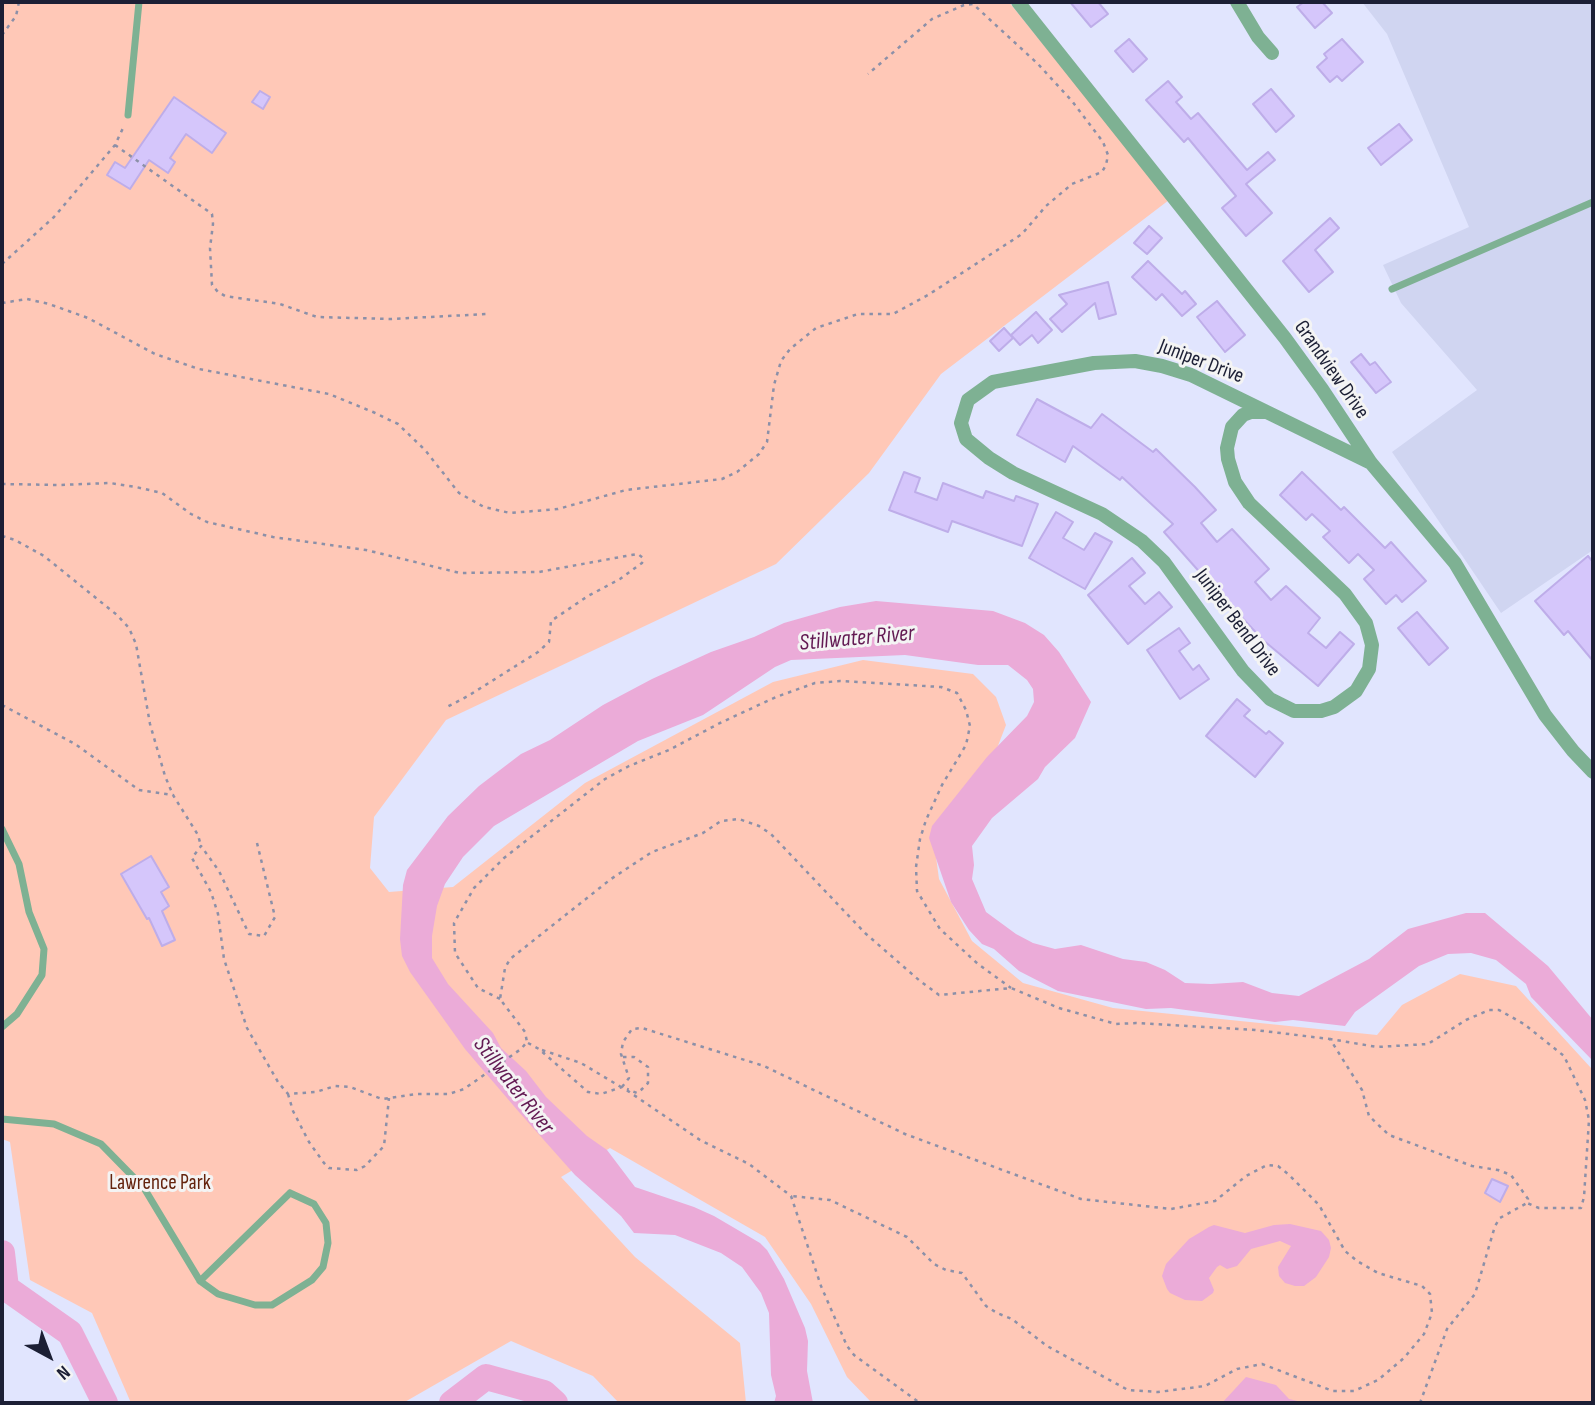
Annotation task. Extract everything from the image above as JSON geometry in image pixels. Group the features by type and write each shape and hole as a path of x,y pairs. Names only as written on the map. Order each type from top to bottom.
{"street":[{"name":"Grandview Drive","path":"1018,2 1285,338 1322,388 1371,463 1455,563 1545,715 1593,772"},
{"path":"1237,2 1258,37 1272,53"},
{"name":"Juniper Drive","path":"968,400 993,382 1094,363 1135,360 1191,376 1235,395 1371,463"},
{"name":"Juniper Bend Drive","path":"968,400 961,422 966,439 1000,466 1102,514 1129,531 1164,562 1260,691 1281,706 1294,710 1321,711 1334,707 1356,691 1369,669 1372,645 1366,623 1345,594 1249,503 1235,482 1228,459 1232,427 1243,415 1265,412"}],"lane":[{"path":"128,115 139,2"},
{"path":"1392,289 1593,202"},
{"path":"2,829 19,864 29,912 44,949 42,975 17,1013 2,1027"},
{"path":"2,1119 54,1124 102,1144 144,1188 200,1281 218,1294 242,1302 255,1305 272,1304 312,1280 323,1267 328,1243 326,1223 314,1204 290,1193 200,1281"}],"path":[{"path":"2,35 16,16 19,2"},
{"path":"2,303 27,299 49,304 88,318 155,354 199,369 329,394 373,412 398,424 425,450 459,493 484,507 510,513 558,509 626,490 722,479 737,472 752,460 767,442 774,385 781,361 798,342 816,328 858,314 893,314 928,295 1022,234 1046,206 1072,184 1102,172 1107,165 1108,155 1104,142 1072,101 1038,64 972,4 932,19 868,74"},
{"path":"2,264 36,235 115,145 128,115"},
{"path":"115,145 212,214 212,285 225,296 280,304 317,317 391,319 486,314"},
{"path":"2,484 110,483 136,486 162,493 207,522 273,537 366,550 460,573 539,572 638,554 643,558 642,563 620,579 588,596 551,621 549,642 538,652 468,696 447,706"},
{"path":"2,536 44,556 117,615 129,628 136,644 150,724 173,795 198,835 201,846 219,872 248,934 264,936 275,917 257,843"},
{"path":"539,1049 581,1063 622,1087 700,1140 750,1164 791,1196 830,1200 907,1237 934,1264 962,1273 986,1306 997,1314 1012,1319 1046,1346 1128,1390 1158,1392 1205,1386 1237,1369 1262,1364 1334,1391 1354,1391 1378,1380 1404,1358 1424,1334 1432,1313 1430,1294 1422,1286 1378,1273 1345,1251 1319,1205 1278,1166 1267,1166 1246,1175 1215,1201 1171,1209 1081,1199 905,1133 764,1066 642,1028 632,1028 623,1042 622,1057 629,1079 622,1087 601,1094 588,1092 539,1049 527,1042 525,1032 500,999 478,988 455,953 454,923 474,888 504,858 605,779 629,766 776,697 815,683 840,681 941,687 957,693 967,710 970,726 966,746 942,785 923,830 916,867 917,891 940,929 978,964 1011,988 1059,1008 1116,1024 1255,1030 1377,1046 1428,1044 1466,1020 1489,1010 1499,1010 1524,1024 1564,1056 1585,1100 1589,1119 1581,1208 1547,1209 1527,1203 1500,1219 1495,1226 1475,1294 1447,1329 1420,1403"},
{"path":"2,705 75,744 139,790 173,795"},
{"path":"500,999 505,968 510,959 611,879 652,852 703,833 721,821 739,819 759,826 771,834 865,933 939,995 1011,988"},
{"path":"201,846 192,858 211,892 218,914 224,959 247,1028 278,1082 288,1094 304,1132 329,1168 357,1170 365,1166 384,1146 389,1098"},
{"path":"1330,1039 1362,1090 1369,1116 1379,1126 1402,1141 1472,1166 1511,1175 1528,1199 1527,1203"},
{"path":"288,1094 316,1093 335,1086 350,1087 382,1099 416,1094 449,1094 464,1089 481,1078 527,1042"},
{"path":"622,1057 634,1056 648,1067 648,1083 637,1093 622,1087"},
{"path":"791,1196 821,1286 847,1346 920,1403"}],"shaded area":[{"path":"1362,2 1593,2 1593,550 1501,613 1392,452 1477,390 1401,303 1383,265 1469,227 1387,34"}],"green space":[{"name":"Lawrence Park","path":"2,2 1009,2 1169,200 941,374 869,473 776,564 446,720 374,817 370,868 389,892 453,887 585,783 773,682 863,660 973,674 996,697 1006,725 989,769 933,835 939,879 972,941 1023,983 1113,1008 1377,1035 1402,1005 1460,974 1516,986 1591,1068 1593,1403 872,1403 847,1377 811,1304 765,1237 610,1148 561,1177 635,1257 740,1343 746,1403 619,1403 593,1376 511,1341 403,1403 131,1403 92,1313 30,1280 10,1142 2,1139"}],"water":[{"path":"876,601 993,611 1025,623 1044,635 1059,652 1091,702 1075,738 1045,767 1038,779 992,818 972,846 972,879 986,912 1016,934 1033,943 1055,949 1081,945 1123,959 1146,962 1185,983 1243,982 1272,993 1299,996 1369,959 1408,929 1466,913 1485,913 1548,966 1593,1020 1593,1061 1531,997 1526,984 1496,960 1471,953 1448,954 1419,966 1355,1012 1345,1026 1293,1020 1275,1022 1171,1008 1146,1009 1058,991 1019,971 994,949 982,944 969,930 951,902 929,838 932,826 987,757 1027,716 1034,702 1033,689 1027,680 1008,665 978,665 905,655 791,660 775,667 703,715 638,741 494,826 463,857 445,884 437,906 432,936 432,958 448,984 546,1097 587,1136 607,1150 635,1187 714,1216 760,1243 767,1250 784,1279 805,1328 808,1341 807,1371 813,1403 774,1403 776,1396 771,1375 769,1313 761,1293 742,1267 721,1253 675,1235 634,1233 621,1216 575,1175 519,1112 465,1049 410,972 402,956 400,939 403,885 407,870 448,816 479,786 521,754 550,740 603,705 711,652 784,623 840,607"},
{"path":"1290,1224 1321,1231 1329,1240 1331,1248 1329,1257 1316,1277 1304,1286 1285,1283 1279,1276 1278,1267 1291,1246 1280,1241 1251,1249 1237,1266 1227,1269 1220,1265 1217,1267 1209,1278 1213,1293 1202,1301 1185,1300 1167,1289 1162,1276 1166,1264 1189,1239 1209,1227 1214,1225 1245,1233 1274,1225"},
{"path":"1246,1377 1276,1385 1289,1399 1306,1403 1222,1403"}],"building":[{"path":"1070,2 1098,2 1108,14 1091,27"},
{"path":"1304,2 1322,2 1332,13 1315,28 1297,7"},
{"path":"1129,39 1147,59 1133,72 1115,51"},
{"path":"1342,39 1363,62 1342,81 1337,76 1330,82 1317,67 1327,58 1324,54"},
{"path":"1168,81 1182,97 1176,102 1191,119 1198,113 1247,170 1268,152 1275,160 1246,184 1272,213 1246,236 1222,208 1236,196 1188,138 1184,142 1146,100"},
{"path":"1271,89 1294,116 1276,132 1253,104"},
{"path":"260,91 270,97 263,109 252,102"},
{"path":"174,97 226,133 212,153 186,134 170,158 175,162 168,173 149,160 130,189 107,175 115,162 125,168"},
{"path":"1399,124 1412,140 1381,165 1368,148"},
{"path":"1330,218 1339,228 1315,250 1333,272 1309,292 1283,261"},
{"path":"1149,226 1162,238 1147,254 1134,243"},
{"path":"1148,261 1182,294 1185,291 1196,304 1182,316 1162,294 1156,300 1132,277"},
{"path":"1108,282 1116,314 1099,319 1095,303 1062,332 1050,319 1067,304 1059,295"},
{"path":"1217,301 1245,335 1225,352 1197,317"},
{"path":"1036,312 1052,330 1038,343 1032,335 1020,345 1011,335"},
{"path":"1004,328 1013,338 999,351 990,341"},
{"path":"1361,354 1370,365 1375,362 1391,382 1376,393 1351,362"},
{"path":"1037,399 1091,428 1102,414 1153,452 1156,449 1216,510 1201,523 1217,542 1232,529 1269,569 1255,582 1271,600 1286,586 1320,618 1308,633 1326,648 1340,632 1354,644 1318,686 1263,640 1164,532 1173,524 1122,477 1120,480 1073,446 1065,462 1017,435"},
{"path":"904,472 920,478 915,492 937,500 943,483 983,498 986,491 1014,501 1016,496 1038,504 1022,546 952,521 948,532 889,510"},
{"path":"1302,472 1341,510 1344,507 1385,548 1391,542 1426,581 1402,602 1396,595 1386,604 1364,579 1374,570 1358,554 1349,563 1323,537 1330,531 1312,514 1306,520 1280,495"},
{"path":"1056,512 1073,522 1063,538 1084,550 1095,533 1112,542 1085,589 1029,558"},
{"path":"1588,556 1593,562 1593,661 1568,631 1564,635 1535,601"},
{"path":"1132,558 1145,573 1129,586 1145,604 1159,592 1172,607 1128,644 1088,595"},
{"path":"1417,612 1448,648 1429,665 1398,628"},
{"path":"1179,628 1190,643 1179,651 1193,670 1199,665 1209,679 1180,699 1147,650"},
{"path":"1237,699 1250,710 1244,716 1266,734 1269,731 1283,743 1255,777 1206,736"},
{"path":"151,856 169,887 161,892 169,906 162,911 175,940 162,946 149,918 147,919 121,874"},
{"path":"1492,1179 1508,1186 1500,1202 1485,1193"}],"waterway":[{"name":"Stillwater River","path":"2,1253 6,1288 70,1333 105,1403"},
{"name":"Stillwater River","path":"452,1403 486,1377 544,1393 555,1403"}]}
